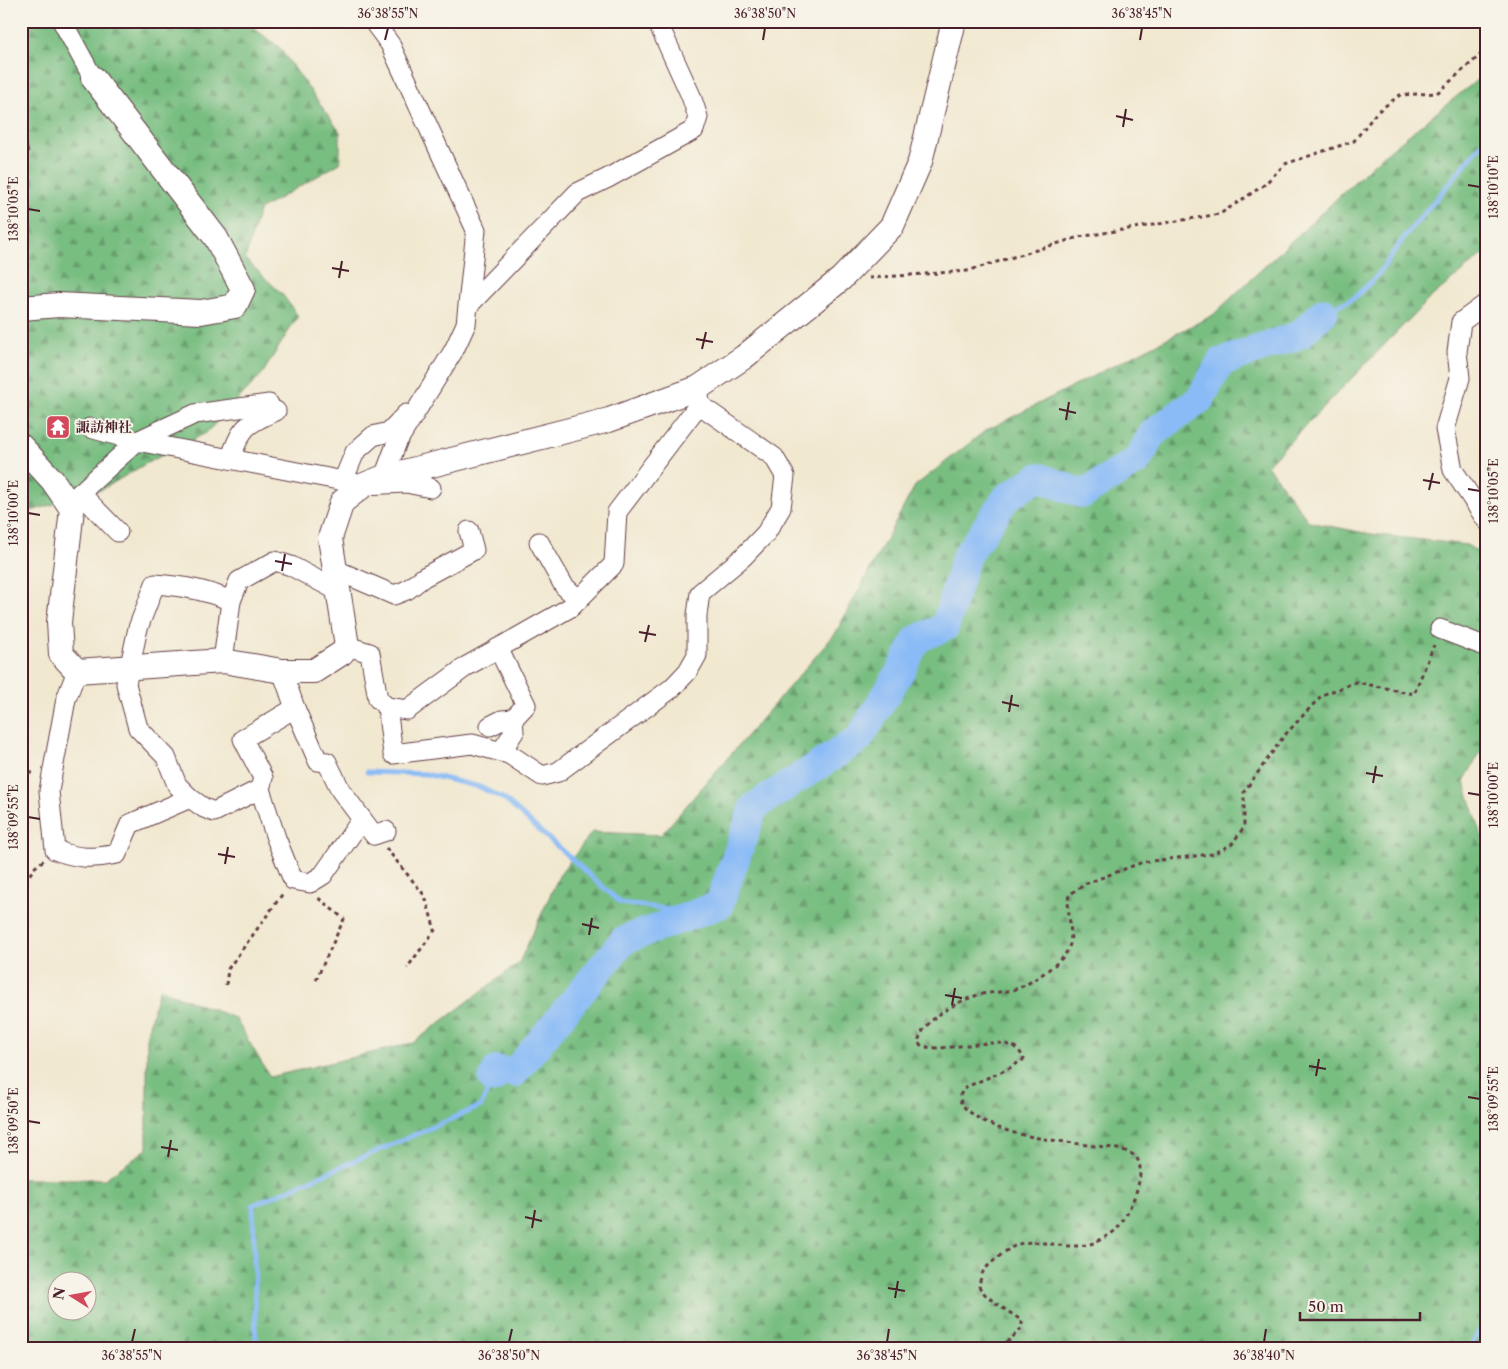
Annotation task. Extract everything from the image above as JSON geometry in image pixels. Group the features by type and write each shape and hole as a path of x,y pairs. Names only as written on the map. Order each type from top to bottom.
{"street":[{"path":"21,308 59,304 201,312 235,306 243,289 216,238 93,78 62,21"},
{"path":"76,671 223,661 282,671 314,671 342,653 347,646 330,538 342,502 364,481 397,442 422,398 454,350 466,324 476,230 390,44 373,21"},
{"path":"469,305 577,193 694,130 698,117 691,96 657,21"},
{"path":"347,646 370,653 378,699 387,707 407,710 467,666 570,607 614,564 616,512 699,395 744,356 841,279 892,226 920,162 954,21"},
{"path":"1487,303 1461,322 1457,352 1460,378 1446,429 1453,470 1487,521"},
{"path":"364,481 609,420 699,395"},
{"path":"387,707 393,754 472,744 509,754 542,776 558,772 672,688 688,671 697,655 697,615 700,592 743,557 766,533 781,508 785,476 774,457 738,433 699,395"},
{"path":"364,481 355,452 373,436 389,432 422,398"},
{"path":"76,671 61,654 60,622 76,501 136,441 195,414 272,408 251,422 240,433 230,459"},
{"path":"90,428 136,441 230,459 364,481 406,483 431,488"},
{"path":"21,446 52,481 118,532"},
{"path":"223,661 231,601 239,581 275,560 337,580 394,595 407,590 424,577 474,550 469,531"},
{"path":"539,542 564,586 578,599"},
{"path":"231,601 209,592 185,586 155,584 138,628 126,684 138,728 166,757 177,785 190,798 204,808 214,812 260,789"},
{"path":"1440,629 1487,647"},
{"path":"490,726 502,720 513,719 526,705 498,648"},
{"path":"76,671 66,699 48,791 55,850 76,858 97,858 116,854 130,824 190,798"},
{"path":"282,671 295,708 318,761 327,762 342,791 362,819 380,833"},
{"path":"295,708 243,739 263,778 260,789 276,838 298,881 310,883 323,875 362,819"},
{"path":"501,752 514,732 513,719"}],"path":[{"path":"841,279 967,272 1079,237 1220,214 1264,185 1285,164 1354,141 1377,112 1400,95 1437,93 1487,49"},
{"path":"1001,1348 1022,1328 1022,1321 1001,1304 983,1295 979,1286 983,1272 997,1258 1019,1244 1070,1247 1097,1242 1116,1230 1133,1202 1141,1172 1139,1162 1133,1154 1048,1139 988,1125 961,1104 960,1095 966,1087 1008,1070 1024,1059 1017,1049 1004,1044 959,1044 935,1049 922,1047 918,1043 918,1038 929,1024 947,1009 976,995 1013,990 1035,980 1060,961 1070,945 1067,906 1069,895 1086,884 1142,862 1212,854 1231,846 1244,827 1244,792 1284,736 1303,714 1322,695 1356,682 1414,694 1440,629"},
{"path":"380,833 425,896 435,930 407,968"},
{"path":"21,888 34,868 55,850"},
{"path":"226,986 228,969 298,881 344,919 316,980"}],"green space":[{"path":"21,21 244,21 279,47 340,132 340,163 259,210 245,259 282,294 298,316 262,374 206,433 147,463 101,490 21,514"},
{"path":"1487,72 1487,251 1430,298 1267,465 1309,522 1370,534 1467,545 1487,558 1487,741 1464,781 1487,852 1487,1348 21,1348 21,1179 105,1179 147,1149 147,1033 159,989 235,1018 270,1077 413,1043 519,963 559,876 592,832 661,835 835,634 915,486 985,431 1213,315 1380,158"}],"building":[{"path":"21,126 29,152 21,154"}],"waterway":[{"path":"1324,312 1354,298 1377,276 1406,235 1487,138"},
{"path":"493,1079 497,1070 514,1073 624,940 719,905 754,807 859,739 901,670 917,639 945,627 966,556 1007,497 1039,477 1083,494 1137,461 1153,433 1200,399 1221,362 1299,335 1324,312"},
{"path":"367,772 425,774 480,787 504,799 621,903 696,913"},
{"path":"256,1348 253,1205 481,1106 493,1079"},
{"path":"1470,1348 1487,1318"}],"place":[{"name":"諏訪神社","path":"58,427"}]}
